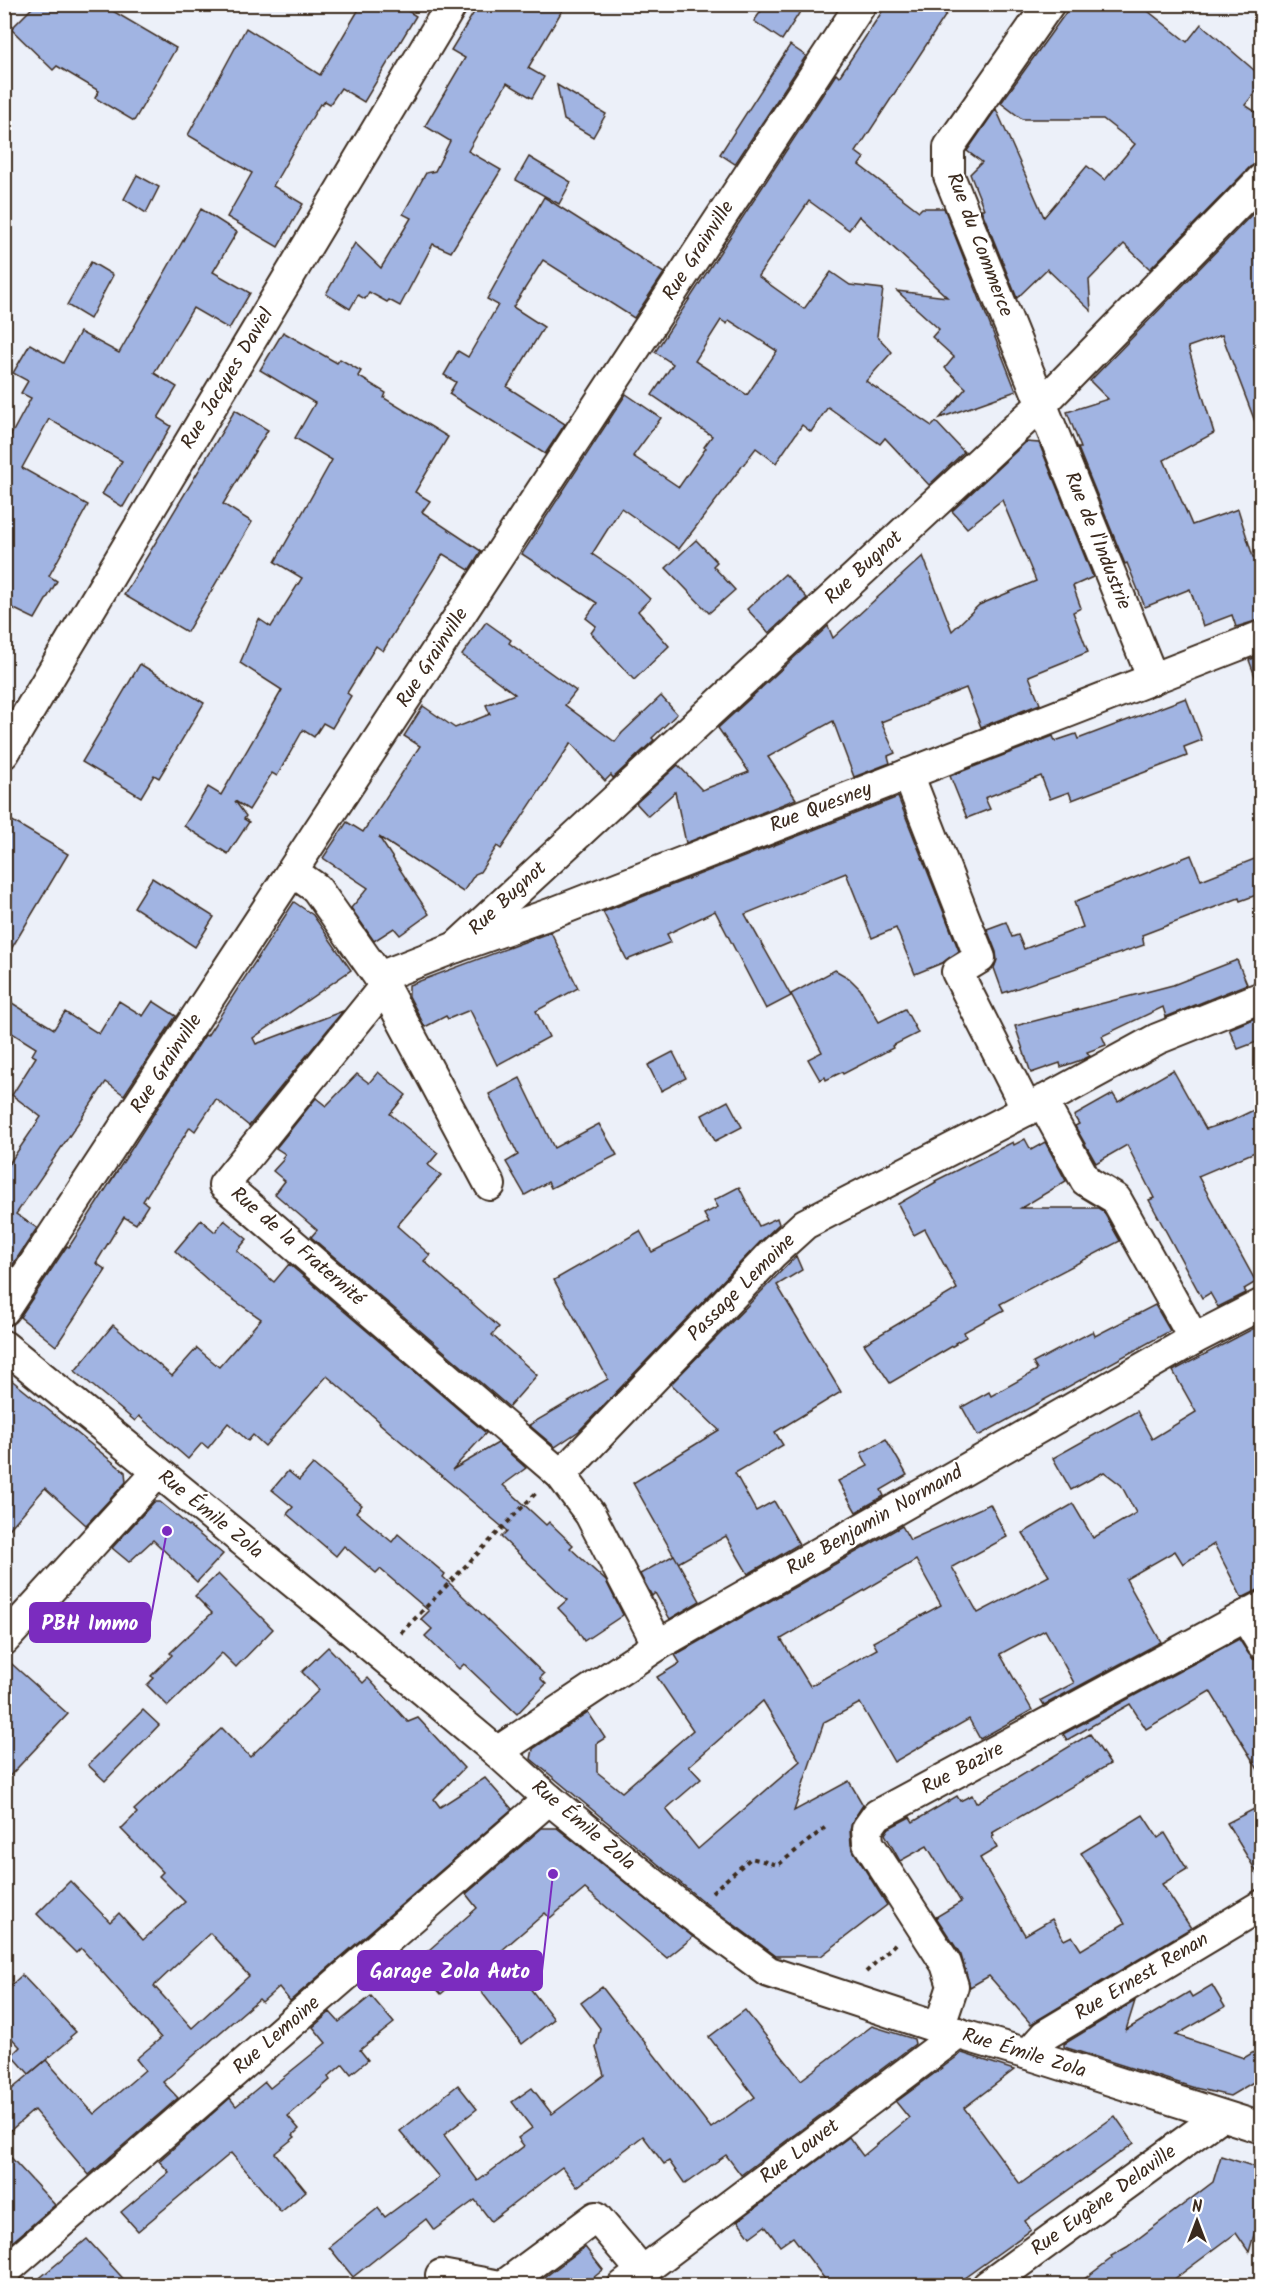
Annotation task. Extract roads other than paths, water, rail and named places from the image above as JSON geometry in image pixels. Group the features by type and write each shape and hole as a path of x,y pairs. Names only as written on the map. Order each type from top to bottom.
{"street":[{"name":"Rue Jacques Daviel","path":"4,753 452,4"},
{"name":"Rue Grainville","path":"4,1310 861,4"},
{"name":"Rue du Commerce","path":"1042,404 949,176 949,147 1049,4"},
{"name":"Rue Bugnot","path":"456,947 1042,404 1262,179"},
{"name":"Rue de l'Industrie","path":"1042,404 1153,679"},
{"name":"Rue Quesney","path":"381,982 456,947 550,914 1262,636"},
{"path":"908,774 980,958 957,972 1034,1105 1086,1181 1116,1199 1194,1339"},
{"path":"293,872 316,888 381,982 490,1185"},
{"name":"Rue de la Fraternité","path":"381,982 224,1185 559,1473"},
{"name":"Passage Lemoine","path":"559,1473 771,1254 805,1224 1157,1038 1262,997"},
{"name":"Rue Benjamin Normand","path":"497,1752 658,1645 1194,1339 1262,1304"},
{"name":"Rue Émile Zola","path":"4,1346 497,1752 549,1799 689,1913 769,1972 1262,2128"},
{"path":"4,1640 158,1472"},
{"path":"559,1473 590,1514 658,1645"},
{"path":"1253,1611 1262,1644"},
{"name":"Rue Bazire","path":"949,2030 953,1986 946,1964 868,1843 867,1828 877,1815 1253,1611"},
{"name":"Rue Lemoine","path":"4,2272 549,1799"},
{"name":"Rue Ernest Renan","path":"1028,2054 1045,2035 1262,1905"},
{"name":"Rue Louvet","path":"441,2274 501,2286 596,2217 632,2278 949,2030"},
{"name":"Rue Eugène Delaville","path":"987,2286 1220,2116"}],"place":[{"name":"PBH Immo","path":"167,1531"},
{"name":"Garage Zola Auto","path":"553,1874"}]}
